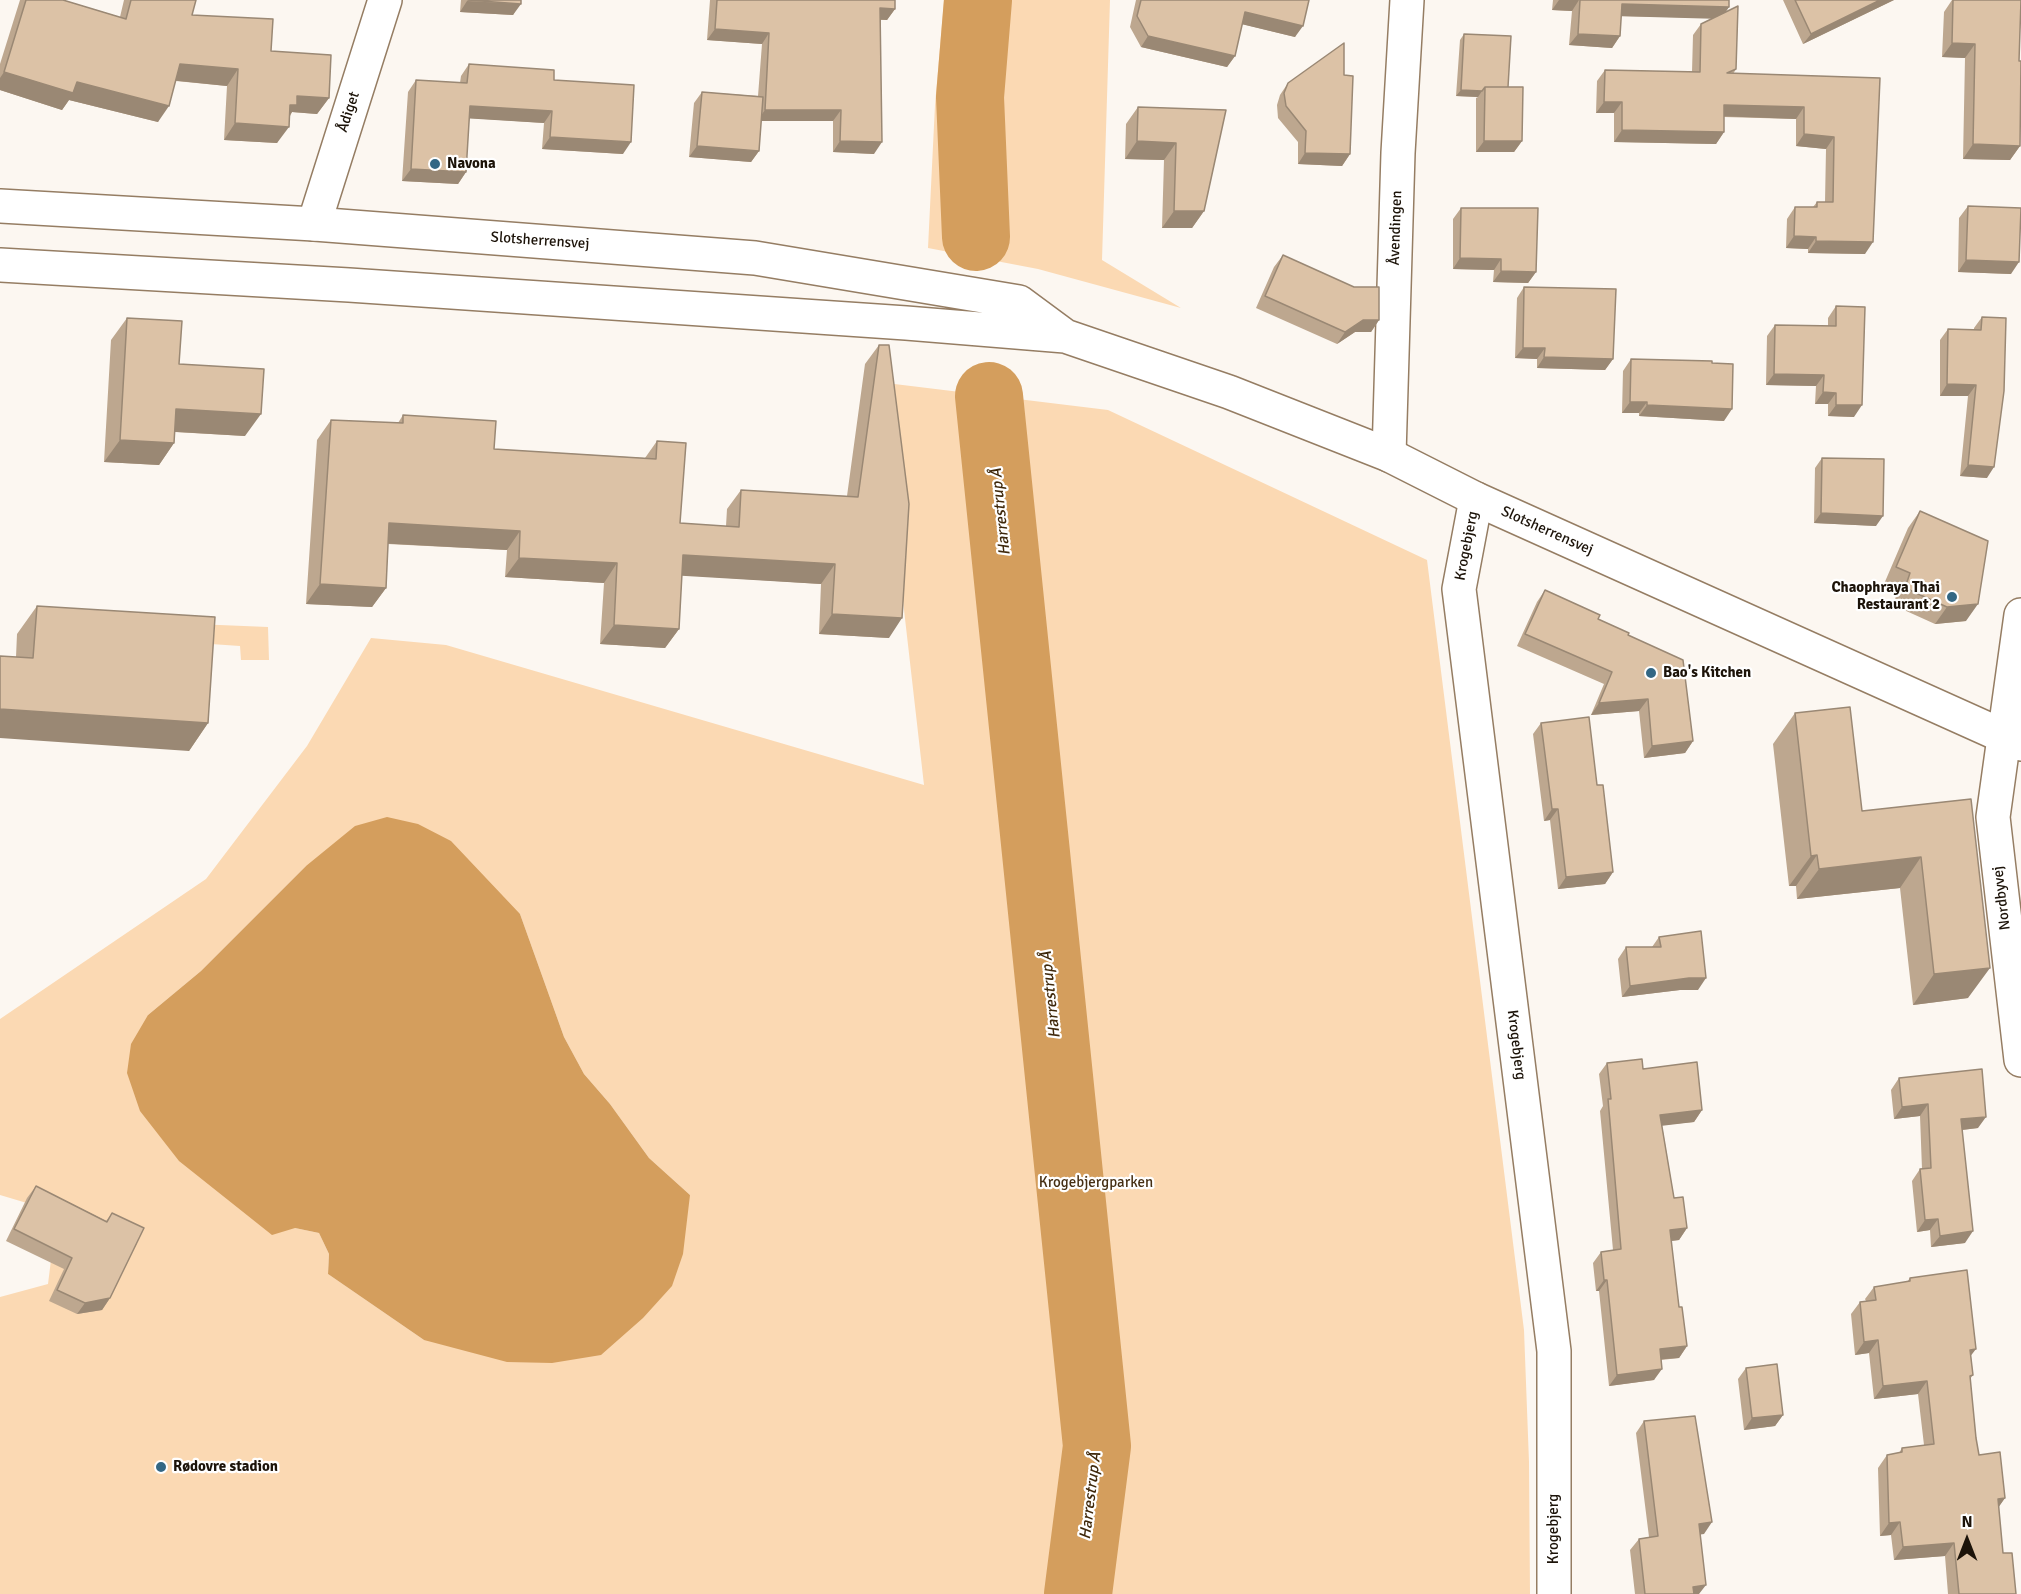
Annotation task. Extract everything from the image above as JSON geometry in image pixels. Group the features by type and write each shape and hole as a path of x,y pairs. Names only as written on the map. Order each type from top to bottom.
{"street":[{"name":"Ådiget","path":"314,224 385,0"},
{"name":"Åvendingen","path":"1389,455 1398,153 1407,0"},
{"name":"Slotsherrensvej","path":"0,206 314,224 766,260 1019,302 1065,336"},
{"name":"Slotsherrensvej","path":"0,265 339,284 1065,336 1229,392 1389,455 1476,499 2012,740"},
{"name":"Krogebjerg","path":"1476,499 1459,589 1554,1351 1554,1594"},
{"name":"Nordbyvej","path":"2021,615 2012,740 1993,817 2021,1060"}],"green space":[{"path":"944,0 1110,0 1102,260 1181,308 1038,269 928,248 935,105"},
{"name":"Krogebjergparken","path":"878,382 1108,410 1427,560 1524,1330 1529,1462 1530,1594 0,1594 0,1297 48,1284 57,1212 0,1195 0,1019 206,879 307,746 371,638 446,645 924,785","holes":["306,866 520,914 564,1037 584,1074 610,1104 649,1158 690,1195 424,1340 328,1274 329,1254 319,1233 295,1228 148,1015 201,971"]},
{"path":"50,618 268,627 269,660 241,660 240,646 50,633"}],"shaded area":[{"path":"387,817 418,824 451,841 520,914 564,1037 584,1074 610,1104 649,1158 690,1195 683,1254 672,1286 643,1318 601,1355 552,1363 507,1362 424,1340 328,1274 329,1254 319,1233 295,1228 272,1235 179,1161 140,1111 127,1073 131,1044 148,1015 201,971 306,866 355,826"}],"building":[{"path":"26,0 63,0 126,19 131,0 196,0 192,15 273,19 271,51 331,55 329,98 297,96 297,105 290,105 289,127 235,123 238,69 180,64 169,106 77,82 73,93 4,72"},
{"path":"468,0 521,0 521,4"},
{"path":"717,0 895,0 895,9 880,8 882,142 840,141 841,110 765,110 769,33 715,29"},
{"path":"1141,0 1309,0 1303,26 1245,12 1235,56 1148,36 1137,16"},
{"path":"1580,0 1729,0 1729,7 1622,4 1620,36 1578,34"},
{"path":"1795,0 1880,0 1811,34"},
{"path":"1953,0 2021,0 2020,146 1973,144 1975,44 1952,43"},
{"path":"1738,6 1736,69 1727,73 1880,78 1873,242 1816,241 1816,237 1794,236 1795,207 1817,207 1817,202 1833,202 1834,137 1804,134 1804,107 1724,105 1724,132 1622,130 1622,102 1604,102 1605,70 1700,72 1701,24"},
{"path":"1464,34 1511,36 1508,87 1485,87 1482,91 1461,90"},
{"path":"1344,43 1344,75 1353,76 1350,154 1305,153 1306,131 1286,106 1284,93 1288,83"},
{"path":"469,64 554,70 554,80 634,85 631,142 550,137 552,111 470,106 466,172 411,169 416,80 467,83"},
{"path":"1485,87 1523,87 1522,141 1484,141"},
{"path":"702,92 763,97 759,151 697,146"},
{"path":"1138,107 1226,110 1204,211 1174,211 1176,143 1137,141"},
{"path":"1968,206 2021,208 2019,262 1966,260"},
{"path":"1461,208 1538,208 1536,272 1501,271 1501,259 1460,258"},
{"path":"1283,255 1354,287 1379,287 1379,320 1363,320 1345,332 1265,296"},
{"path":"1524,287 1616,289 1613,359 1544,357 1545,348 1523,348"},
{"path":"1836,306 1865,307 1862,405 1836,405 1836,393 1823,392 1824,375 1774,374 1775,325 1836,326"},
{"path":"1982,317 2006,318 2004,391 1994,467 1968,465 1976,385 1947,384 1948,329 1981,330"},
{"path":"127,318 182,321 179,364 264,369 261,414 176,409 174,443 120,440"},
{"path":"879,345 889,345 909,504 902,618 832,614 835,564 683,555 679,629 614,625 617,563 519,558 520,531 389,523 386,588 320,584 331,420 403,423 403,415 496,421 494,449 656,459 657,441 686,443 680,523 739,527 741,490 858,497"},
{"path":"1631,359 1712,361 1712,363 1733,364 1732,409 1647,405 1647,402 1630,402"},
{"path":"1822,458 1884,459 1883,516 1821,513"},
{"path":"1920,511 1988,541 1978,604 1947,607 1905,588 1910,573 1896,567"},
{"path":"1545,590 1600,615 1598,619 1629,633 1628,635 1683,660 1693,741 1652,746 1648,699 1599,703 1612,672 1525,634"},
{"path":"37,606 215,617 208,723 0,709 0,656 33,658"},
{"path":"1850,707 1862,811 1971,799 1990,968 1934,974 1921,857 1819,869 1817,855 1811,856 1795,713"},
{"path":"1589,717 1597,785 1603,785 1613,872 1566,877 1558,809 1552,809 1541,723"},
{"path":"1701,931 1706,978 1630,986 1626,947 1661,947 1659,937"},
{"path":"1642,1059 1643,1069 1697,1062 1702,1110 1660,1115 1674,1198 1683,1197 1687,1228 1670,1230 1679,1307 1682,1307 1687,1346 1660,1349 1662,1369 1617,1375 1607,1280 1604,1280 1601,1252 1621,1249 1607,1063"},
{"path":"1982,1069 1986,1117 1961,1119 1973,1231 1940,1236 1938,1219 1925,1220 1920,1169 1931,1168 1928,1104 1902,1107 1899,1078"},
{"path":"36,1186 107,1222 112,1213 144,1228 110,1298 85,1303 57,1290 72,1258 14,1229"},
{"path":"1967,1270 1976,1349 1970,1350 1973,1375 1970,1376 1976,1438 1979,1455 2000,1452 2005,1498 1998,1499 2003,1553 2012,1553 2016,1594 1959,1594 1954,1543 1903,1547 1900,1522 1889,1523 1887,1455 1902,1452 1902,1448 1934,1444 1927,1381 1883,1386 1878,1340 1864,1342 1860,1302 1876,1300 1874,1287 1910,1281 1910,1278"},
{"path":"1777,1364 1783,1415 1752,1418 1746,1368"},
{"path":"1695,1416 1712,1522 1699,1524 1706,1585 1693,1587 1694,1594 1645,1594 1639,1539 1658,1536 1644,1421"}],"waterway":[{"name":"Harrestrup Å","path":"976,237 970,97 978,0"},
{"name":"Harrestrup Å","path":"989,396 1097,1446 1078,1594"}],"place":[{"name":"Navona","path":"435,164"},
{"name":"Chaophraya Thai Restaurant 2","path":"1952,597"},
{"name":"Bao's Kitchen","path":"1651,673"},
{"name":"Rødovre stadion","path":"161,1467"}]}
